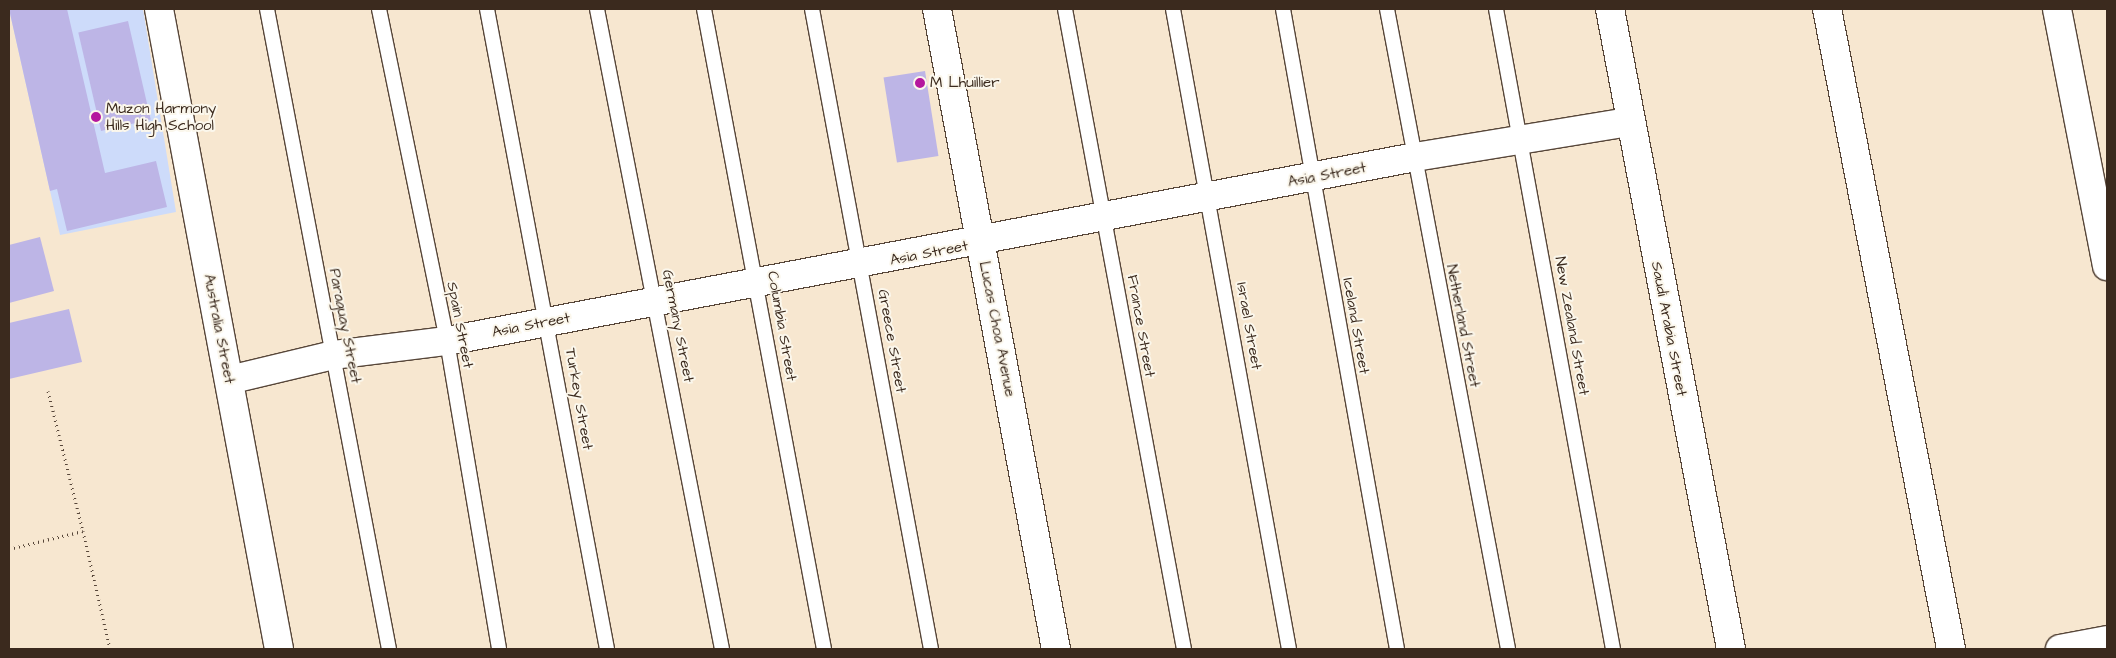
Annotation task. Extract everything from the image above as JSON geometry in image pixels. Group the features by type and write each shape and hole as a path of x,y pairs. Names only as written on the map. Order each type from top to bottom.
{"street":[{"name":"Australia Street","path":"159,9 279,649"},
{"name":"Lucas Choa Avenue","path":"937,9 1056,649"},
{"name":"Saudi Arabia Street","path":"1610,9 1629,122 1731,649"},
{"path":"1827,9 1951,649"},
{"path":"2057,9 2107,266"},
{"name":"Asia Street","path":"229,380 334,355 447,341 548,322 656,298 862,266 1415,157 1523,142 1629,122"},
{"path":"2060,649 2107,640"}],"lane":[{"name":"Paraguay Street","path":"267,9 389,649"},
{"name":"Spain Street","path":"379,9 447,341 499,649"},
{"name":"Turkey Street","path":"487,9 548,322 607,649"},
{"name":"Germany Street","path":"597,9 656,298 722,649"},
{"name":"Columbia Street","path":"704,9 758,283 824,649"},
{"name":"Greece Street","path":"812,9 862,266 931,649"},
{"name":"France Street","path":"1065,9 1184,649"},
{"name":"Israel Street","path":"1173,9 1210,198 1289,649"},
{"name":"Iceland Street","path":"1283,9 1397,649"},
{"name":"Netherland Street","path":"1387,9 1508,649"},
{"name":"New Zealand Street","path":"1496,9 1523,142 1614,649"}],"path":[{"path":"48,391 110,649"},
{"path":"9,549 83,531"}],"shaded area":[{"name":"Muzon Harmony Hills High School","path":"9,9 143,9 176,212 60,235"}],"building":[{"path":"9,9 67,9 105,173 156,161 167,207 67,231 57,189 50,191"},
{"path":"128,21 151,119 101,131 78,32"},
{"path":"925,71 938,156 897,163 884,78"},
{"path":"40,237 54,291 9,303 9,245"},
{"path":"69,309 82,362 9,379 9,323"}],"place":[{"name":"M Lhuillier","path":"920,83"},
{"name":"Muzon Harmony Hills High School","path":"96,117"}]}
